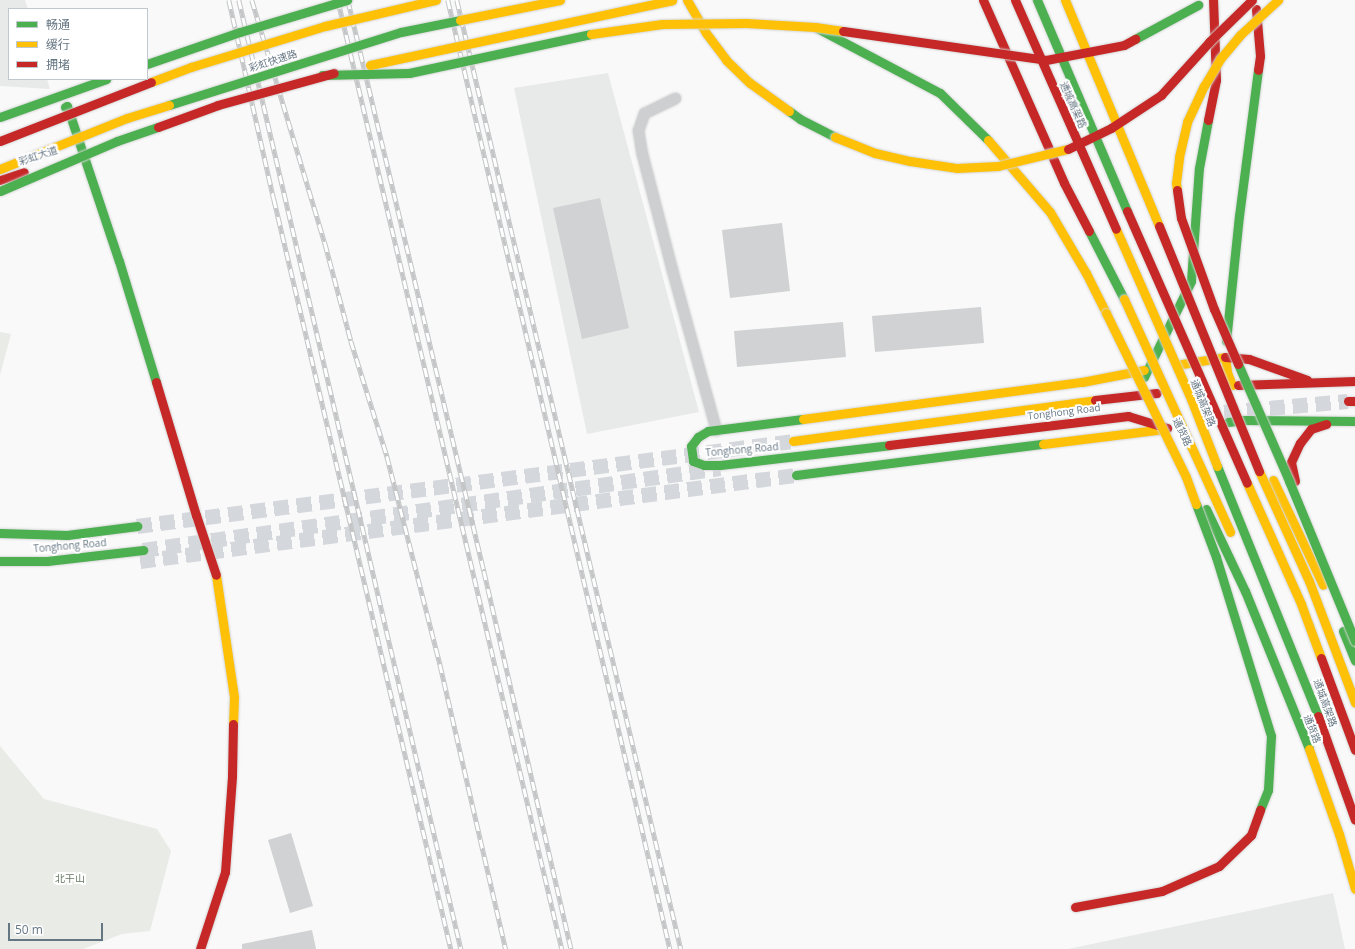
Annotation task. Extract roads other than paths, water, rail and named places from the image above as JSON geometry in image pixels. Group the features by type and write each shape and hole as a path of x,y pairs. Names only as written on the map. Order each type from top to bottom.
{"main road":[{"path":"148,64 240,32 347,0"},
{"name":"彩虹快速路","path":"0,142 121,93 213,60 325,26 436,0"},
{"name":"彩虹快速路","path":"0,169 127,118 401,32 560,0"},
{"path":"0,191 124,138 218,105 322,75 672,0"},
{"path":"687,0 706,33 726,60 750,83 800,119 834,137 875,153 910,161 957,168 998,166 1034,159 1063,151 1111,128 1161,95 1209,42 1252,0"},
{"path":"983,0 1064,183 1124,299 1235,544"},
{"name":"通城高架路","path":"1015,0 1191,400 1229,498 1311,695 1355,820"},
{"name":"通城高架路","path":"1037,0 1163,296 1301,604 1355,750"},
{"path":"1064,0 1143,186 1258,468 1309,581 1355,703"},
{"path":"322,75 409,73 600,32 662,24 746,23 815,27 1046,60 1124,45 1198,5 1202,0"},
{"path":"1144,372 1192,282 1199,168 1216,80 1213,0"},
{"path":"1255,0 1260,56 1239,216 1225,357 1227,372 1244,420 1333,607 1355,661"},
{"path":"1278,0 1240,34 1220,59 1204,86 1187,122 1179,157 1176,183 1181,218 1214,310 1289,481 1355,641"},
{"path":"815,27 940,93 992,144 1050,212 1086,273 1186,477 1216,557 1271,736 1268,790 1251,836 1219,866 1162,890 1075,907"},
{"path":"0,117 103,80"},
{"path":"0,131 68,106 119,261 196,515 218,580 234,697 232,776 225,872 200,949"},
{"name":"彩虹大道","path":"0,180 83,152"},
{"path":"1086,273 1143,342"},
{"path":"1144,372 1166,366 1225,357 1249,358 1311,382"},
{"name":"Tonghong Road","path":"1144,372 1082,382 708,431 698,437 692,446 693,460 704,466 720,465 1128,416 1169,429"},
{"name":"通货路","path":"1144,372 1150,394 1169,429 1245,591 1305,739 1339,834 1355,889"},
{"name":"Tonghong Road","path":"793,441 1044,406 1232,385 1355,381"},
{"path":"1082,382 1132,396"},
{"name":"Tonghong Road","path":"796,475 1068,440 1244,420 1331,422 1355,421"},
{"path":"1307,551 1291,462 1300,443 1311,429 1331,422"},
{"name":"Tonghong Road","path":"0,533 67,535 137,526"},
{"name":"Tonghong Road","path":"0,561 47,561 142,550"},
{"name":"Tonghong Road","path":"0,561 83,567"},
{"path":"1262,602 1281,645 1311,695"}],"street":[{"path":"675,98 644,114 638,130 642,154 716,430"}],"tunnel":[{"path":"1224,412 1348,401"},
{"path":"137,526 793,441"},
{"path":"143,550 720,468"},
{"path":"140,561 796,475"}],"railway":[{"path":"229,0 274,199 451,949"},
{"path":"239,0 461,949"},
{"path":"252,0 325,243 351,341 387,456 440,664 506,949"},
{"path":"338,0 562,949"},
{"path":"348,0 484,571 571,949"},
{"path":"448,0 670,949"},
{"path":"457,0 681,949"}],"park label":[{"name":"北干山","path":"70,879"}]}
